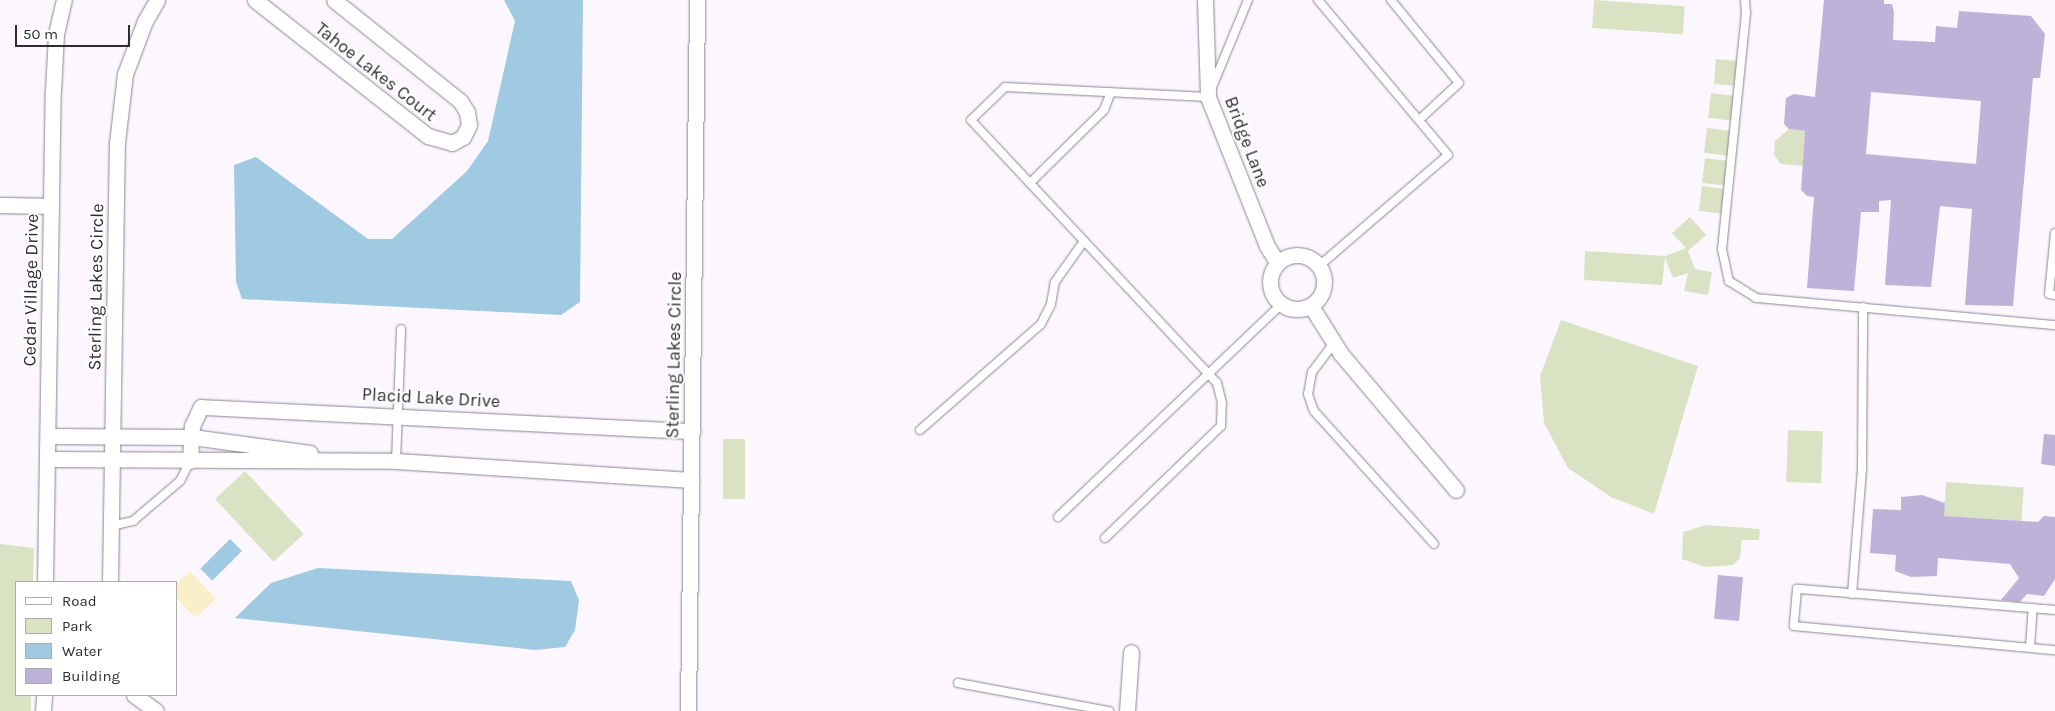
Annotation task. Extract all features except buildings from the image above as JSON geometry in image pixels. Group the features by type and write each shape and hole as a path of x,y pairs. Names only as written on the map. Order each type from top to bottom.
{"street":[{"name":"Cedar Village Drive","path":"45,581 51,206 56,34 64,0"},
{"name":"Sterling Lakes Circle","path":"110,581 117,143 121,97 131,52 157,0"},
{"name":"Tahoe Lakes Court","path":"255,0 428,136 452,143 463,137 469,125 467,112 460,102 334,0"},
{"name":"Sterling Lakes Circle","path":"688,711 697,0"},
{"name":"Bridge Lane","path":"1205,0 1208,97 1267,246 1277,262"},
{"path":"0,205 51,206"},
{"path":"1299,255 1319,266 1324,285 1321,294 1311,306 1297,310 1281,304 1269,285 1272,270 1277,262 1285,257 1299,255"},
{"path":"1311,306 1334,343 1456,490"},
{"name":"Placid Lake Drive","path":"190,461 195,415 201,407 397,415 692,432"},
{"path":"48,436 112,438 192,437 369,461"},
{"path":"47,459 396,461 691,480"},
{"path":"1127,711 1131,652"},
{"path":"44,696 44,711"},
{"path":"135,696 156,711"}],"lane":[{"path":"1105,538 1221,426 1222,403 1219,390 1208,373 971,120 1005,87 1208,97 1248,0"},
{"path":"1318,0 1448,155 1319,266"},
{"path":"1391,0 1459,83 1419,120"},
{"path":"1744,0 1746,13 1722,249 1729,281 1756,298 2055,325"},
{"path":"1030,184 1104,110 1111,92"},
{"path":"2055,233 2049,294 2055,295"},
{"path":"920,430 1041,324 1051,304 1055,282 1084,241"},
{"path":"1058,517 1281,304"},
{"path":"1852,594 1862,469 1863,307"},
{"path":"396,461 401,330"},
{"path":"1334,343 1312,372 1308,394 1314,411 1434,544"},
{"path":"111,526 133,521 180,481 190,461"},
{"path":"2055,610 1798,589 1794,626 2055,650"},
{"path":"2030,647 2033,608"},
{"path":"958,684 1109,711"}],"green space":[{"path":"1594,0 1685,6 1683,34 1592,28"},
{"path":"1716,59 1740,61 1738,86 1714,84"},
{"path":"1711,93 1735,96 1732,121 1708,118"},
{"path":"1707,128 1731,131 1728,156 1704,153"},
{"path":"1789,129 1805,131 1803,166 1781,164 1774,155 1775,141"},
{"path":"1705,158 1729,161 1726,186 1702,183"},
{"path":"1702,186 1726,189 1723,214 1699,211"},
{"path":"1690,217 1706,235 1688,251 1695,269 1712,272 1708,295 1684,291 1688,273 1673,278 1665,258 1662,285 1584,280 1585,251 1665,256 1686,248 1672,233"},
{"path":"1561,320 1698,366 1654,514 1611,497 1568,468 1544,423 1540,376"},
{"path":"1788,430 1823,431 1821,483 1786,482"},
{"path":"723,439 745,439 745,499 723,499"},
{"path":"245,471 304,534 274,562 215,499"},
{"path":"1946,482 2024,487 2021,521 1944,516"},
{"path":"1706,525 1760,529 1759,540 1742,540 1740,558 1733,565 1706,567 1682,559 1683,532"},
{"path":"0,544 34,548 33,581 15,581 15,696 31,696 31,711 0,711"}],"sand":[{"path":"190,571 216,599 195,618 178,600 178,582"}],"water":[{"path":"504,0 583,0 580,302 561,315 242,299 236,282 234,165 256,157 368,239 392,239 467,171 488,141 515,21"},
{"path":"230,539 242,551 212,581 200,569"},
{"path":"318,568 571,581 579,600 575,630 565,647 535,650 235,618 271,583"}]}
